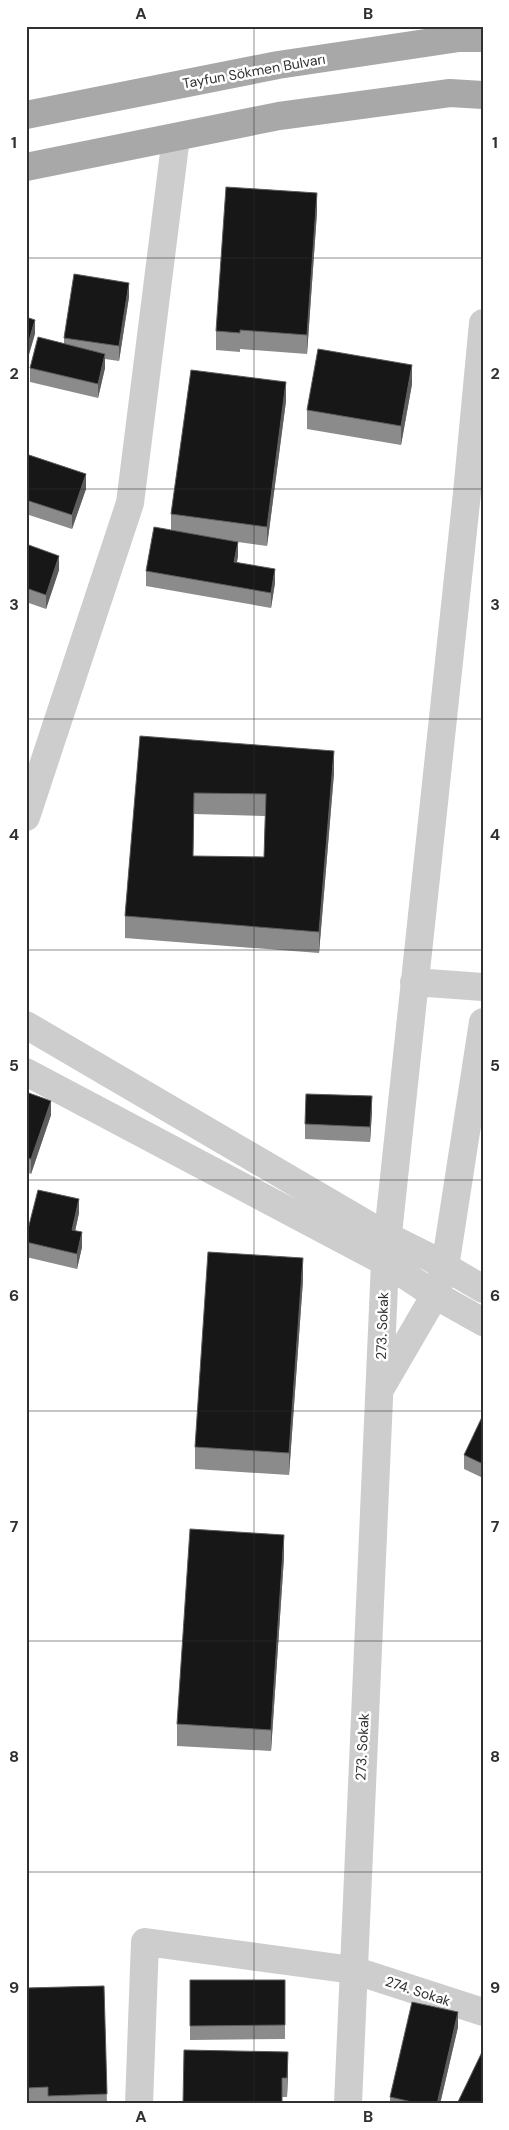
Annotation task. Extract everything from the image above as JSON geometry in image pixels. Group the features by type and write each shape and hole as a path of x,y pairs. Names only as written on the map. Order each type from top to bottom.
{"main road":[{"name":"Tayfun Sökmen Bulvarı","path":"26,116 278,65 459,38 483,38"},
{"path":"26,167 298,114 450,93 483,95"}],"street":[{"path":"26,817 33,774 130,503 176,137"},
{"name":"273. Sokak","path":"348,2104 386,1249 414,982 475,494 483,323"},
{"path":"414,982 483,987"},
{"name":"273. Sokak","path":"379,1391 435,1295 445,1267 483,1022"},
{"path":"26,1026 386,1249 435,1295 483,1322"},
{"path":"26,1072 386,1249 445,1267 483,1289"},
{"name":"274. Sokak","path":"138,2104 145,1942 353,1970 483,2012"}],"building":[{"path":"226,187 317,193 307,335 240,330 240,333 216,331"},
{"path":"74,274 129,283 119,346 64,338"},
{"path":"26,317 35,320 26,351"},
{"path":"38,337 105,354 98,384 30,368"},
{"path":"318,349 412,365 401,426 307,410"},
{"path":"191,370 286,382 267,527 171,514"},
{"path":"26,454 86,474 72,515 26,500"},
{"path":"154,527 238,542 234,562 275,569 271,593 146,571"},
{"path":"26,544 59,556 46,595 26,588"},
{"path":"140,736 334,751 319,932 125,916","holes":["194,793 266,794 264,857 193,856"]},
{"path":"26,1092 51,1101 31,1159 26,1158"},
{"path":"306,1094 372,1096 370,1127 305,1124"},
{"path":"38,1190 79,1199 72,1230 82,1232 77,1254 26,1242"},
{"path":"208,1252 303,1258 289,1453 195,1447"},
{"path":"483,1415 483,1464 464,1455"},
{"path":"190,1529 284,1535 271,1730 177,1724"},
{"path":"190,1980 285,1980 285,2025 190,2026"},
{"path":"104,1986 107,2094 48,2096 48,2087 27,2088 26,2096 26,1988"},
{"path":"412,2002 458,2012 437,2104 421,2104 390,2097"},
{"path":"184,2050 288,2052 287,2078 282,2078 282,2104 183,2104"},
{"path":"483,2050 483,2104 457,2104"}]}
